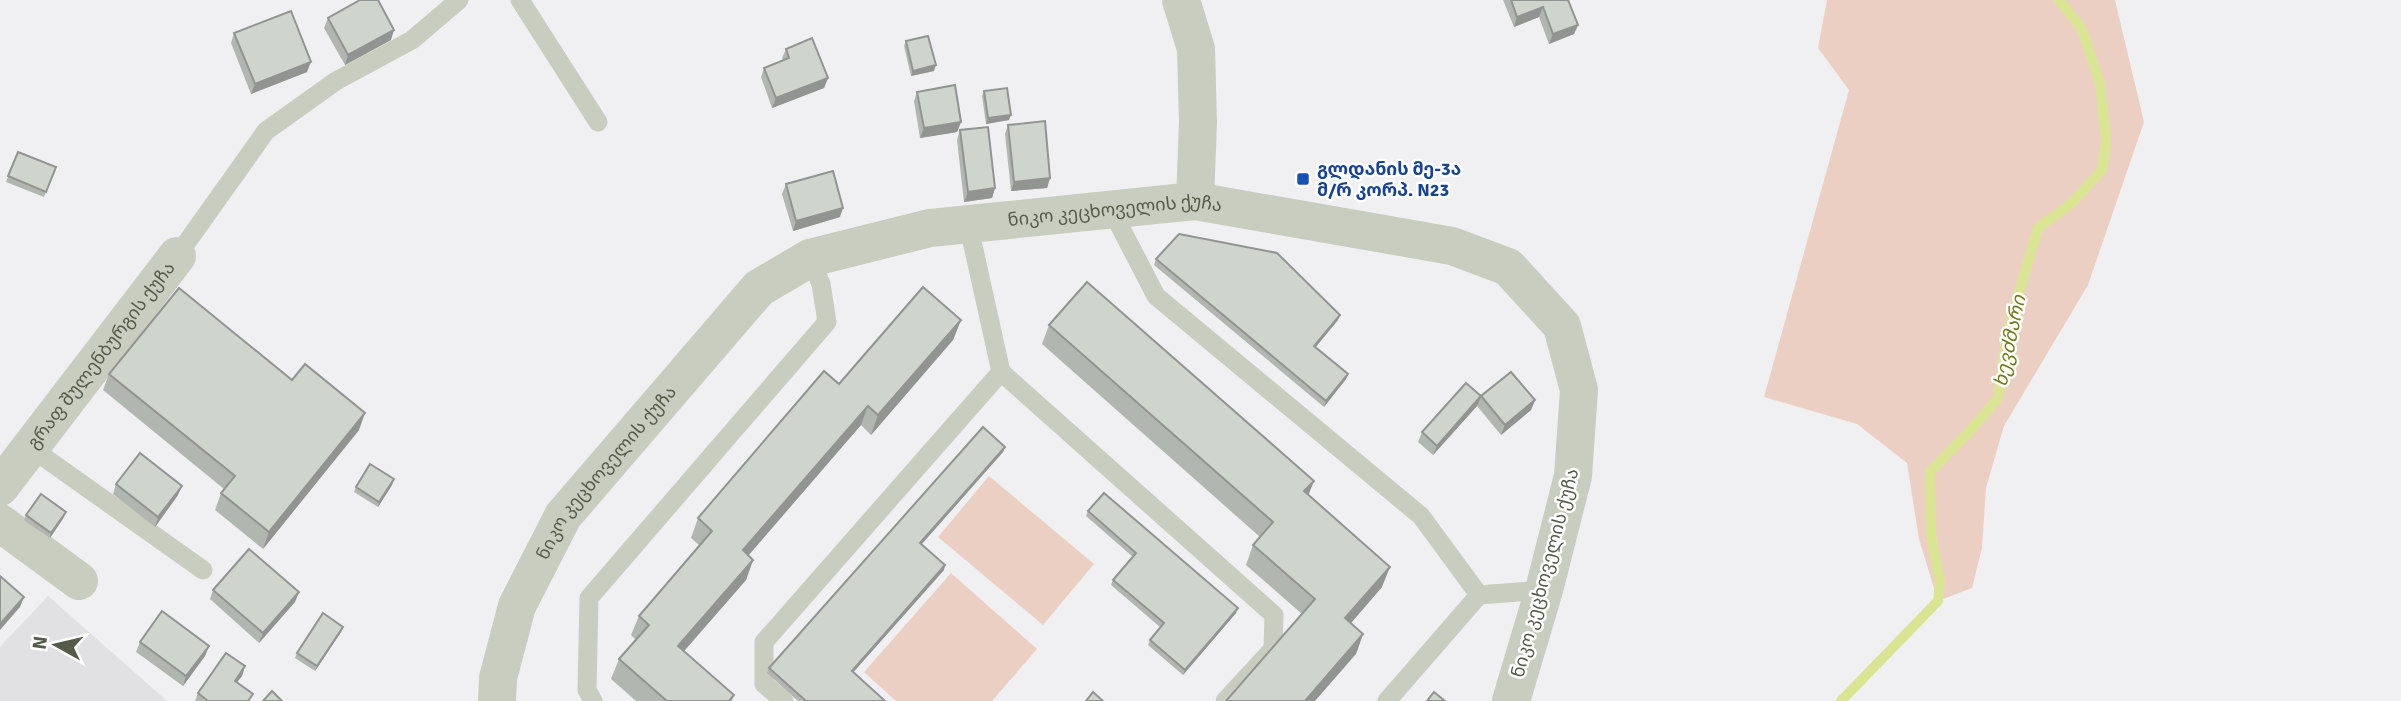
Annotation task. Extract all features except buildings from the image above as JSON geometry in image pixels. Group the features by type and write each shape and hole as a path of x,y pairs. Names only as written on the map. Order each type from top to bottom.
{"street":[{"path":"1181,0 1196,49 1198,122 1195,201"},
{"name":"ნიკო კეცხოველის ქუჩა","path":"498,701 498,678 517,606 564,516 759,288 810,258 930,228 1195,201 1452,246 1508,267 1562,326 1579,390 1573,476 1544,590 1511,701"},
{"name":"გრაფ შულენბურგის ქუჩა","path":"0,487 177,256"},
{"path":"0,523 79,581"}],"lane":[{"path":"177,256 266,131 336,81 412,40 459,0"},
{"path":"520,0 598,122"},
{"path":"1111,209 1156,296 1421,516 1479,595"},
{"path":"968,223 1001,372 1274,615 1273,649 1225,701"},
{"path":"593,701 587,690 589,598 827,321 821,284 810,258"},
{"path":"783,701 764,684 764,642 1001,372"},
{"path":"31,447 203,570"},
{"path":"1387,701 1479,595 1544,590"}],"shaded area":[{"path":"1827,0 2115,0 2144,122 2088,285 2004,426 1986,488 1982,548 1972,588 1938,601 1919,539 1907,463 1857,424 1764,397 1849,90 1818,48"},
{"path":"989,476 1094,564 1043,625 938,537"},
{"path":"951,573 1037,649 992,701 896,701 864,672"},
{"path":"48,596 167,701 0,701 0,647"}],"waterway":[{"name":"ხევძმარი","path":"1841,701 1938,601 1940,582 1931,534 1930,472 1998,398 2008,330 2038,228 2072,203 2102,170 2106,141 2100,84 2082,29 2059,0"}],"place":[{"name":"გლდანის მე-3ა მ/რ კორპ. N23","path":"1303,179"}]}
